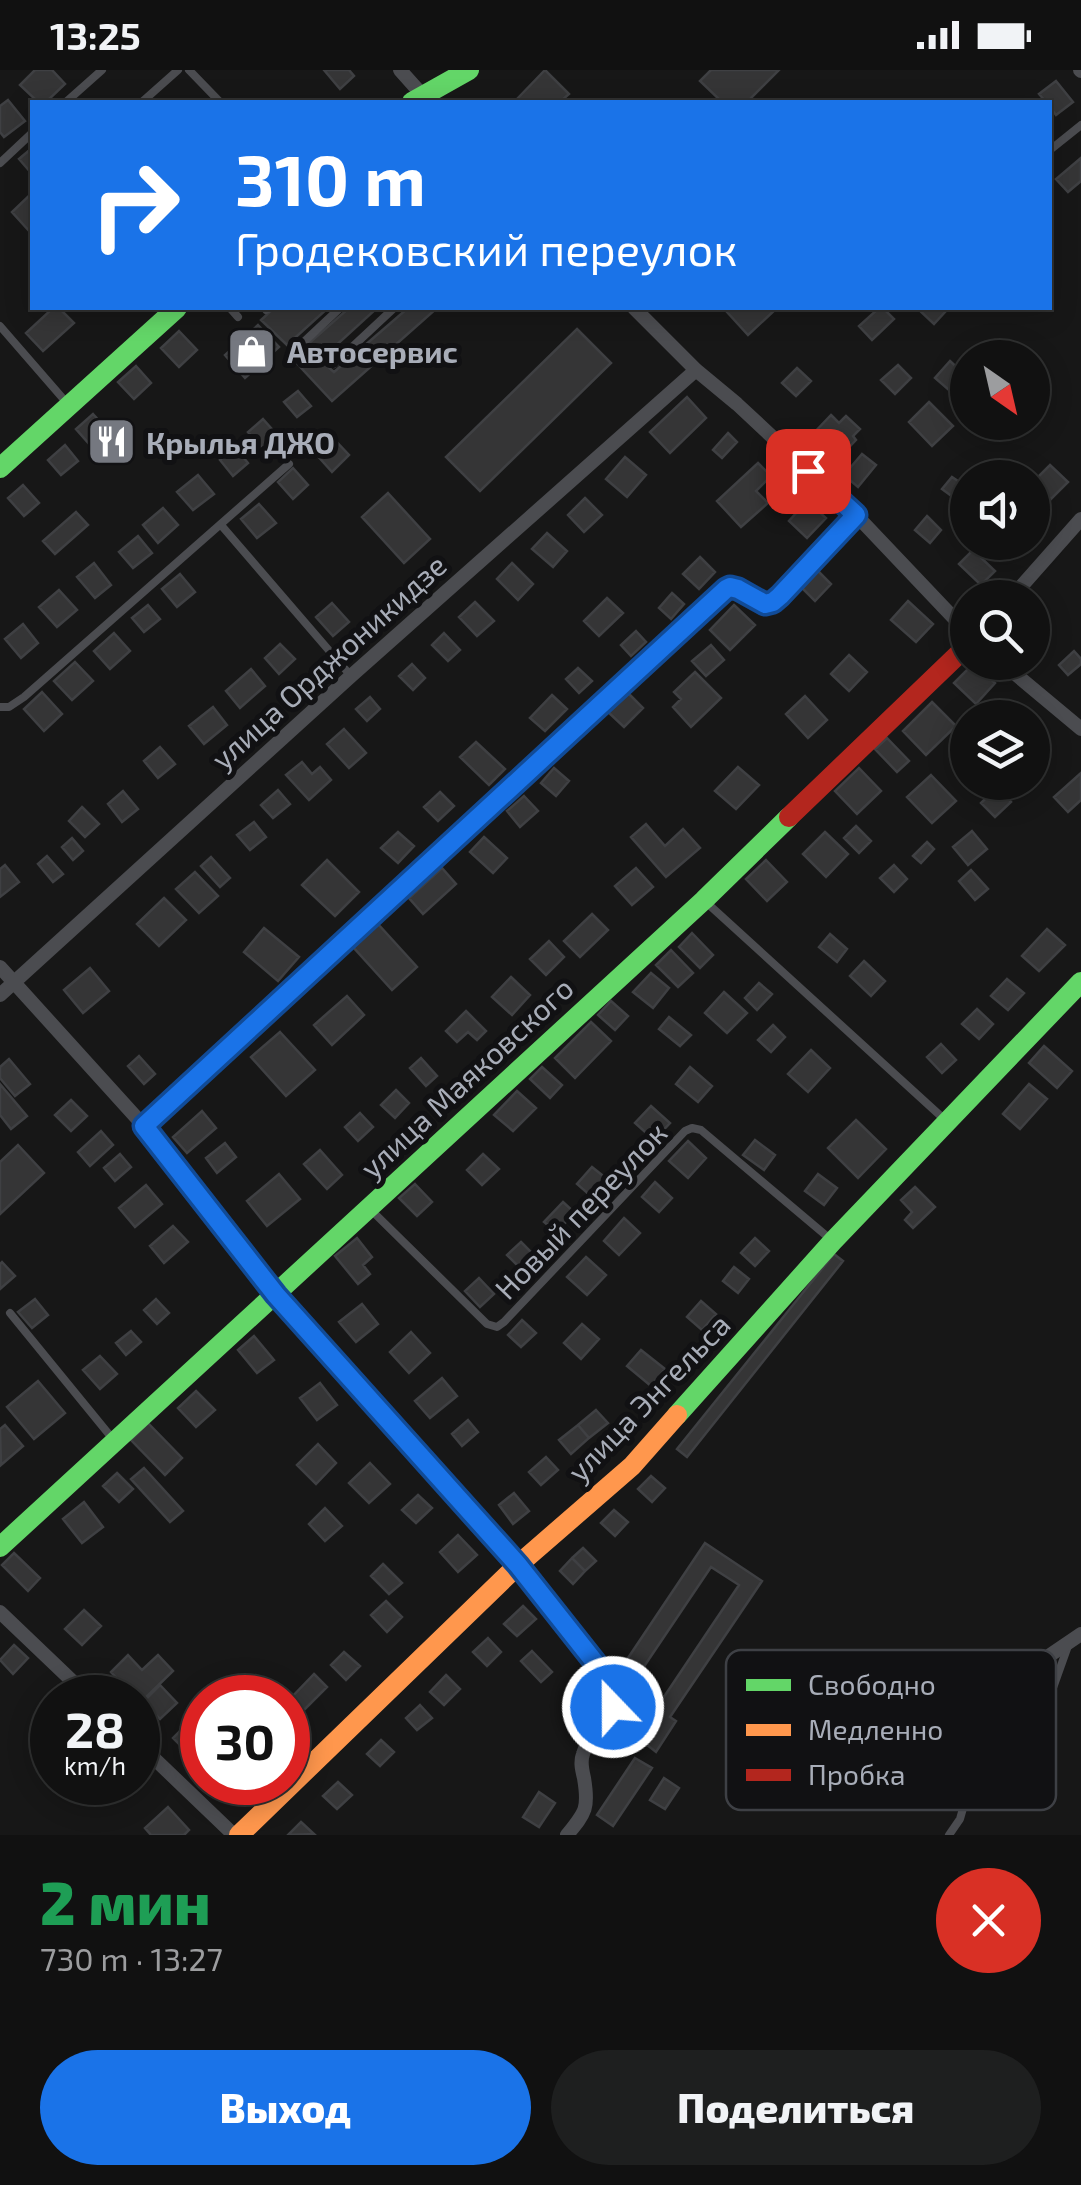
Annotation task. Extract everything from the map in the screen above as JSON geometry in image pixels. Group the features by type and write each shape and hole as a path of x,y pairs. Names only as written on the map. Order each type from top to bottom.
{"main road":[{"path":"421,100 470,70"},
{"path":"0,468 175,310"},
{"name":"улица Маяковского","path":"0,1548 704,900 950,662"},
{"name":"улица Энгельса","path":"237,1835 518,1565 632,1466 833,1241 1081,982"}],"street":[{"path":"400,70 421,100"},
{"path":"636,310 856,515 950,614"},
{"name":"улица Орджоникидзе","path":"0,995 696,370"},
{"path":"1027,580 1081,519"},
{"path":"1022,680 1081,729"},
{"path":"0,966 144,1126 276,1295 518,1565 612,1684 616,1696 613,1707 582,1754 587,1808 567,1835"},
{"path":"0,1612 66,1675"},
{"path":"160,1763 237,1835"}],"lane":[{"path":"68,100 102,70"},
{"path":"144,100 178,70"},
{"path":"189,70 218,100"},
{"path":"1052,148 1081,125"},
{"path":"0,163 30,136"},
{"path":"232,310 238,316"},
{"path":"292,352 338,310"},
{"path":"334,364 392,310"},
{"path":"0,326 69,406"},
{"path":"0,707 24,698 289,464"},
{"path":"144,1126 726,589 738,589 765,604 773,602 856,515"},
{"path":"222,525 352,676"},
{"path":"704,900 947,1122"},
{"name":"Новый переулок","path":"369,1208 487,1324 496,1327 692,1128 701,1130 833,1241"},
{"path":"10,1313 115,1442"},
{"path":"1056,1683 1075,1638"},
{"path":"949,1835 962,1810"}],"building":[{"path":"35,70 52,70 65,84 48,100 36,100 20,85"},
{"path":"324,70 349,70 354,76 340,89"},
{"path":"545,70 569,94 562,100 517,99"},
{"path":"711,70 779,70 749,100 720,100 700,81"},
{"path":"1056,81 1073,102 1056,115 1052,100 1044,100 1039,94"},
{"path":"8,100 25,121 4,137 0,132 0,106"},
{"path":"30,150 30,172 19,159"},
{"path":"1081,158 1081,181 1068,192 1056,179"},
{"path":"30,195 30,232 12,212"},
{"path":"51,310 61,310 74,323 43,351 26,333"},
{"path":"272,310 326,310 287,345 261,320"},
{"path":"347,310 375,310 320,360 334,372 406,310 435,310 332,401 292,358"},
{"path":"730,310 775,310 748,335 727,312"},
{"path":"877,310 885,310 894,319 872,340 859,326"},
{"path":"919,310 946,311 934,324"},
{"name":"Автосервис","path":"258,325 279,347 245,378 225,355"},
{"path":"577,329 611,363 480,491 446,457"},
{"path":"179,331 197,350 179,367 161,348"},
{"path":"950,361 950,389 935,378"},
{"path":"898,365 911,378 895,394 881,380"},
{"path":"136,366 151,383 134,399 118,382"},
{"path":"797,368 811,381 796,396 782,383"},
{"path":"298,391 311,406 297,417 284,402"},
{"path":"687,397 706,418 670,453 650,432"},
{"path":"929,402 950,423 950,429 932,446 909,422"},
{"path":"93,414 116,439 98,454 76,429"},
{"path":"831,415 839,423 846,416 860,429 853,436 856,440 835,462 811,436"},
{"path":"263,419 278,436 263,449 248,432"},
{"path":"728,433 737,442 722,458 713,450"},
{"path":"333,438 349,455 332,472 316,454"},
{"path":"65,445 78,461 61,475 48,460"},
{"path":"235,447 248,463 233,476 220,460"},
{"path":"862,454 876,465 858,487 844,475"},
{"path":"625,457 646,475 627,497 606,479"},
{"path":"758,463 771,476 756,491 768,503 741,527 717,501"},
{"path":"1050,465 1068,482 1050,498"},
{"path":"293,468 308,485 293,499 278,482"},
{"path":"198,475 214,494 193,510 177,492"},
{"path":"23,485 39,503 24,516 8,498"},
{"path":"388,493 430,539 404,563 362,517"},
{"path":"585,498 602,515 584,532 568,515"},
{"path":"807,501 826,518 807,538 789,521"},
{"path":"259,504 276,523 257,538 241,519"},
{"path":"163,508 178,525 158,543 143,525"},
{"path":"76,512 88,525 55,554 43,541"},
{"path":"927,516 941,530 930,543 915,530"},
{"path":"547,533 567,551 553,567 532,549"},
{"path":"138,536 152,553 133,568 119,552"},
{"path":"700,557 715,572 699,589 683,574"},
{"path":"963,560 983,560 995,571 986,580 976,580 959,564"},
{"path":"94,563 111,585 95,598 77,577"},
{"path":"512,563 533,584 518,600 497,579"},
{"path":"817,570 831,584 815,601 801,587"},
{"path":"180,574 195,592 177,607 162,589"},
{"path":"59,590 77,610 57,627 39,607"},
{"path":"672,593 684,604 671,619 659,608"},
{"path":"607,598 623,613 599,636 584,621"},
{"path":"908,601 933,624 916,642 891,620"},
{"path":"475,602 494,621 477,636 459,617"},
{"path":"332,603 349,622 333,636 316,617"},
{"path":"148,605 160,619 144,632 132,618"},
{"path":"734,605 755,625 730,650 710,630"},
{"path":"23,624 38,643 21,658 5,639"},
{"path":"636,631 646,642 631,656 621,645"},
{"path":"114,633 130,651 110,669 94,651"},
{"path":"444,633 460,650 448,661 432,645"},
{"path":"280,644 295,659 279,674 265,658"},
{"path":"711,645 724,660 706,676 692,661"},
{"path":"1074,651 1081,664 1068,675 1059,665"},
{"path":"849,655 867,672 849,691 831,674"},
{"path":"75,662 93,681 72,700 54,681"},
{"path":"412,664 425,678 413,690 399,676"},
{"path":"578,668 592,681 579,693 566,679"},
{"path":"251,669 265,686 240,708 226,691"},
{"path":"695,672 721,698 691,727 673,707 681,699 674,692"},
{"path":"954,683 995,683 980,700 972,700"},
{"path":"42,692 62,714 44,731 24,709"},
{"path":"628,693 643,708 624,727 608,712"},
{"path":"552,695 567,709 545,731 530,718"},
{"path":"805,696 827,720 808,738 786,714"},
{"path":"370,697 380,709 367,721 356,709"},
{"path":"932,702 950,720 950,732 926,755 903,731"},
{"path":"213,707 227,725 204,744 189,726"},
{"path":"344,729 366,753 349,768 327,744"},
{"path":"887,738 909,761 897,772 875,749"},
{"path":"476,742 505,769 489,785 460,757"},
{"path":"160,747 175,764 158,778 144,761"},
{"path":"302,762 312,774 320,767 331,780 309,800 286,775"},
{"path":"738,767 759,785 736,809 715,791"},
{"path":"554,768 569,781 556,796 541,783"},
{"path":"859,768 881,791 857,814 835,791"},
{"path":"1081,773 1081,800 1068,812 1054,797"},
{"path":"931,775 950,795 950,800 956,801 932,823 907,797"},
{"path":"278,790 290,804 273,818 261,805"},
{"path":"123,791 138,809 122,822 108,804"},
{"path":"440,792 454,806 438,821 424,807"},
{"path":"524,796 538,811 520,827 507,811"},
{"path":"984,800 1011,802 995,817 981,803"},
{"path":"82,807 99,824 85,837 69,821"},
{"path":"254,822 266,837 250,850 237,835"},
{"path":"646,824 665,846 683,829 700,848 666,877 631,837"},
{"path":"856,826 871,841 859,853 844,838"},
{"path":"972,831 987,849 968,865 953,847"},
{"path":"398,832 414,846 398,863 381,848"},
{"path":"825,832 848,854 826,877 803,854"},
{"path":"484,837 507,858 493,873 470,852"},
{"path":"72,838 83,851 73,860 62,847"},
{"path":"927,842 934,849 921,863 913,856"},
{"path":"47,856 63,874 53,882 38,864"},
{"path":"211,857 230,878 220,887 201,866"},
{"path":"327,860 359,892 335,916 302,885"},
{"path":"766,860 787,882 767,901 746,879"},
{"path":"5,865 19,882 0,897 0,869"},
{"path":"894,865 907,879 894,892 880,878"},
{"path":"442,868 456,884 423,914 409,898"},
{"path":"636,868 653,887 632,905 615,886"},
{"path":"971,870 988,889 975,900 959,881"},
{"path":"195,872 218,896 199,913 176,889"},
{"path":"164,898 186,920 159,946 137,924"},
{"path":"592,914 608,930 580,957 564,941"},
{"path":"378,924 417,967 392,990 353,947"},
{"path":"264,928 299,957 278,981 244,952"},
{"path":"1047,929 1065,945 1039,971 1022,956"},
{"path":"692,933 713,955 700,968 679,947"},
{"path":"830,934 847,949 837,962 819,947"},
{"path":"549,941 564,957 546,975 530,959"},
{"path":"671,950 693,973 678,987 656,965"},
{"path":"864,961 885,981 871,996 850,976"},
{"path":"90,968 109,991 83,1013 64,990"},
{"path":"651,973 669,988 653,1008 633,992"},
{"path":"511,977 530,995 512,1015 492,997"},
{"path":"1007,979 1024,993 1008,1010 991,996"},
{"path":"759,983 772,994 757,1010 745,998"},
{"path":"724,992 747,1013 727,1033 705,1013"},
{"path":"347,996 364,1015 332,1045 314,1025"},
{"path":"611,1001 628,1016 615,1030 598,1015"},
{"path":"977,1009 993,1024 979,1039 962,1024"},
{"path":"466,1011 486,1031 477,1040 468,1032 457,1042 446,1031"},
{"path":"669,1017 691,1035 680,1046 659,1029"},
{"path":"591,1022 611,1041 575,1078 555,1058"},
{"path":"773,1025 785,1037 771,1052 758,1040"},
{"path":"280,1032 315,1070 286,1096 251,1057"},
{"path":"941,1044 956,1060 942,1073 927,1057"},
{"path":"1044,1046 1072,1071 1057,1088 1029,1063"},
{"path":"811,1050 830,1068 808,1092 788,1074"},
{"path":"139,1056 155,1074 144,1084 128,1066"},
{"path":"421,1058 437,1076 426,1086 410,1068"},
{"path":"9,1059 30,1084 15,1096 0,1078 0,1067"},
{"path":"542,1067 562,1085 550,1098 530,1079"},
{"path":"690,1067 712,1086 698,1102 676,1084"},
{"path":"0,1084 27,1116 11,1129 0,1115"},
{"path":"1029,1084 1047,1099 1020,1129 1003,1114"},
{"path":"396,1090 409,1103 395,1118 381,1105"},
{"path":"517,1091 536,1108 513,1131 494,1115"},
{"path":"71,1100 87,1116 71,1131 55,1115"},
{"path":"651,1106 670,1123 654,1140 635,1123"},
{"path":"202,1111 216,1128 187,1153 173,1137"},
{"path":"360,1113 373,1127 358,1141 345,1127"},
{"path":"856,1120 886,1149 858,1178 828,1148"},
{"path":"101,1131 113,1145 90,1166 78,1152"},
{"path":"755,1140 775,1155 764,1170 743,1155"},
{"path":"688,1141 706,1158 688,1178 669,1161"},
{"path":"225,1143 236,1157 217,1173 206,1158"},
{"path":"18,1145 44,1173 0,1214 0,1162"},
{"path":"320,1150 342,1175 327,1189 304,1164"},
{"path":"120,1154 131,1167 115,1181 104,1168"},
{"path":"483,1154 499,1169 482,1185 467,1170"},
{"path":"592,1167 607,1179 592,1197 577,1184"},
{"path":"279,1174 300,1199 267,1226 247,1201"},
{"path":"818,1174 837,1188 824,1205 805,1191"},
{"path":"655,1182 672,1198 659,1212 642,1197"},
{"path":"415,1184 432,1202 417,1216 399,1198"},
{"path":"146,1185 162,1204 135,1227 119,1208"},
{"path":"915,1187 935,1207 913,1228 905,1220 912,1212 901,1200"},
{"path":"563,1202 575,1213 556,1232 544,1222"},
{"path":"624,1218 640,1233 619,1255 604,1241"},
{"path":"173,1226 188,1242 164,1263 150,1246"},
{"path":"357,1238 372,1257 363,1265 370,1274 358,1284 335,1256"},
{"path":"755,1238 769,1251 755,1266 741,1253"},
{"path":"521,1242 533,1254 520,1268 507,1255"},
{"path":"834,1254 843,1261 687,1457 677,1449"},
{"path":"586,1257 606,1275 587,1295 567,1277"},
{"path":"0,1264 15,1276 0,1289"},
{"path":"734,1267 749,1279 738,1293 723,1281"},
{"path":"479,1278 494,1294 480,1307 465,1291"},
{"path":"35,1299 48,1315 32,1328 18,1312"},
{"path":"156,1299 169,1313 157,1324 144,1310"},
{"path":"701,1301 716,1314 702,1330 687,1317"},
{"path":"362,1304 378,1324 356,1342 339,1322"},
{"path":"522,1320 536,1333 521,1347 508,1335"},
{"path":"582,1324 599,1339 581,1359 564,1343"},
{"path":"131,1331 141,1342 126,1355 116,1343"},
{"path":"411,1332 430,1353 409,1373 390,1352"},
{"path":"254,1336 274,1360 257,1373 238,1350"},
{"path":"641,1350 665,1369 651,1386 627,1366"},
{"path":"100,1356 117,1374 100,1389 83,1370"},
{"path":"442,1378 457,1396 430,1418 415,1401"},
{"path":"38,1381 65,1413 34,1439 7,1407"},
{"path":"320,1383 337,1405 317,1420 300,1398"},
{"path":"196,1391 215,1410 196,1427 178,1408"},
{"path":"596,1410 608,1423 589,1438 578,1425"},
{"path":"468,1420 478,1432 462,1446 452,1434"},
{"path":"148,1423 182,1458 165,1475 131,1440"},
{"path":"5,1425 23,1446 1,1465 0,1429"},
{"path":"578,1425 589,1438 571,1454 559,1440"},
{"path":"318,1444 336,1463 316,1484 297,1465"},
{"path":"546,1457 558,1470 541,1485 529,1472"},
{"path":"370,1463 390,1484 369,1503 349,1483"},
{"path":"144,1468 183,1511 170,1522 131,1479"},
{"path":"117,1473 133,1489 119,1502 103,1486"},
{"path":"651,1476 665,1488 652,1502 638,1489"},
{"path":"514,1493 529,1511 513,1524 499,1505"},
{"path":"418,1495 432,1508 416,1523 402,1510"},
{"path":"84,1502 103,1527 82,1543 63,1519"},
{"path":"325,1508 342,1526 325,1541 309,1524"},
{"path":"614,1510 628,1522 615,1536 601,1523"},
{"path":"458,1535 477,1555 458,1572 440,1552"},
{"path":"705,1543 762,1581 670,1717 676,1721 656,1752 637,1737 739,1585 711,1567 641,1671 626,1661"},
{"path":"583,1548 596,1561 585,1571 572,1558"},
{"path":"14,1553 40,1578 28,1591 2,1565"},
{"path":"572,1558 585,1571 573,1584 560,1571"},
{"path":"383,1564 402,1583 389,1594 371,1576"},
{"path":"386,1601 402,1617 387,1632 371,1615"},
{"path":"523,1606 536,1619 517,1636 504,1624"},
{"path":"84,1610 101,1626 82,1645 65,1629"},
{"path":"488,1638 501,1652 487,1666 473,1652"},
{"path":"14,1645 28,1658 13,1674 0,1660"},
{"path":"532,1651 552,1672 541,1682 521,1661"},
{"path":"344,1652 360,1666 346,1680 331,1665"},
{"path":"128,1655 142,1670 158,1655 173,1671 160,1684 160,1675 111,1672"},
{"path":"314,1674 327,1687 310,1704 310,1678"},
{"path":"446,1675 460,1689 444,1705 430,1692"},
{"path":"160,1685 177,1703 160,1719"},
{"path":"420,1705 432,1718 417,1730 406,1718"},
{"path":"381,1740 394,1752 380,1766 367,1754"},
{"path":"635,1758 652,1768 613,1826 597,1815"},
{"path":"664,1778 679,1788 665,1809 650,1800"},
{"path":"338,1782 352,1795 337,1809 323,1796"},
{"path":"539,1792 555,1803 539,1827 523,1817"},
{"path":"168,1807 189,1830 184,1835 151,1835 145,1828"},
{"path":"301,1822 314,1834 288,1835"}],"traffic: fast":[{"path":"416,100 469,70"},
{"path":"0,468 175,310"},
{"path":"0,1547 704,900 789,817"},
{"path":"677,1415 833,1241 1081,982"}],"traffic: slow":[{"path":"239,1835 518,1565 632,1466 677,1415"}],"traffic: jam":[{"path":"789,817 950,662"}],"place":[{"name":"Автосервис","path":"252,351"},
{"name":"Крылья ДЖО","path":"111,442"}],"route":[{"path":"613,1707 616,1696 612,1684 518,1565 276,1295 144,1126 726,589 738,589 765,604 780,596 856,515 808,471"}]}
